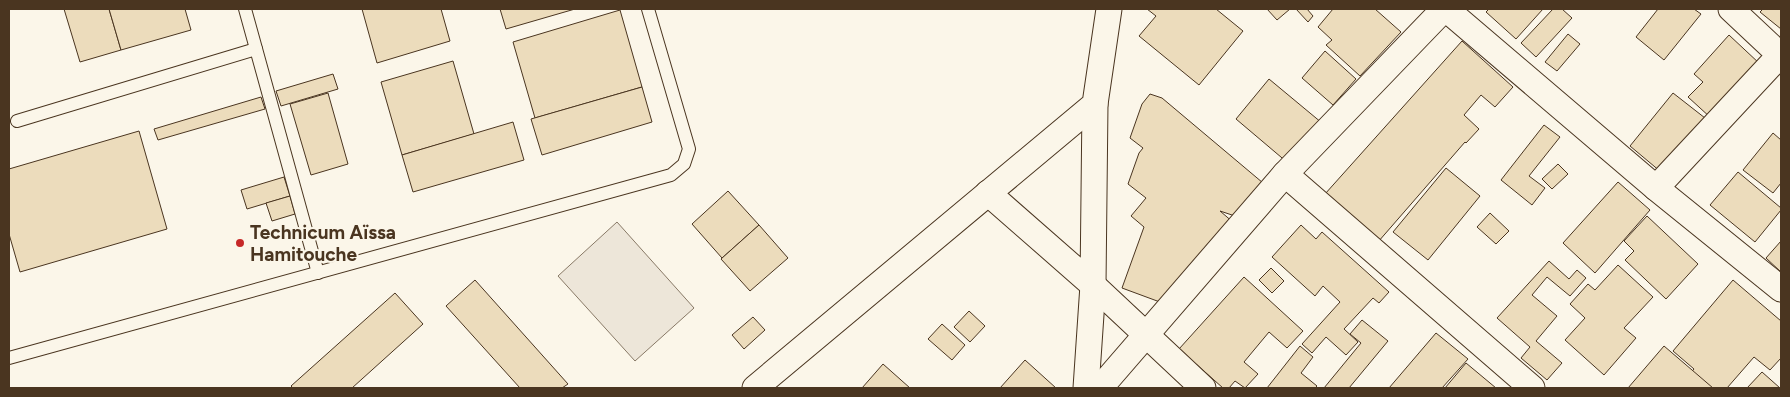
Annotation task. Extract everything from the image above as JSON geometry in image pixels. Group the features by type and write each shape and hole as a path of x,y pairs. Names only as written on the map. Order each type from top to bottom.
{"street":[{"path":"1086,388 1093,285 1095,104 1109,9"},
{"path":"1100,388 1285,174 1445,9 1656,188 1781,289"},
{"path":"1656,188 1781,54 1731,9"},
{"path":"755,388 1095,104"},
{"path":"1285,174 1532,388"},
{"path":"988,193 1093,285 1203,388"}],"lane":[{"path":"245,9 318,273"},
{"path":"9,358 671,175 684,164 689,149 648,9"},
{"path":"17,121 256,49"}],"shaded area":[{"path":"617,222 694,308 635,361 558,276"}],"building":[{"path":"64,9 109,9 121,50 80,62"},
{"path":"109,9 185,9 191,30 121,50"},
{"path":"362,9 441,9 450,41 377,63"},
{"path":"500,9 575,9 506,29"},
{"path":"1147,9 1216,9 1243,31 1199,85 1139,36 1156,16"},
{"path":"1267,9 1290,9 1277,20"},
{"path":"1296,9 1307,9 1313,16 1308,22"},
{"path":"1333,9 1375,9 1401,32 1360,76 1326,45 1332,40 1318,27"},
{"path":"1489,9 1543,9 1516,39 1486,12"},
{"path":"1553,9 1562,9 1572,18 1536,57 1521,43"},
{"path":"1658,9 1694,9 1701,14 1664,60 1636,37"},
{"path":"1763,9 1781,9 1781,29 1760,12"},
{"path":"620,10 642,87 535,118 513,42"},
{"path":"1568,34 1580,44 1557,71 1545,62"},
{"path":"1729,35 1760,64 1711,118 1688,97 1703,82 1694,74"},
{"path":"1462,41 1513,87 1495,107 1481,95 1464,115 1479,129 1465,142 1378,242 1325,194"},
{"path":"1325,51 1356,79 1333,105 1302,78"},
{"path":"453,61 474,134 402,155 381,82"},
{"path":"333,74 338,89 281,106 276,91"},
{"path":"1269,79 1322,123 1288,163 1236,119"},
{"path":"642,87 652,122 542,155 531,119"},
{"path":"328,93 348,164 311,175 290,104"},
{"path":"1673,93 1705,118 1661,172 1630,146"},
{"path":"1150,94 1162,98 1269,188 1247,220 1220,211 1241,229 1168,305 1122,288 1144,227 1131,216 1146,198 1128,184 1139,153 1143,148 1130,138 1142,104"},
{"path":"261,97 265,109 158,140 154,129"},
{"path":"513,122 524,160 413,192 402,155"},
{"path":"1544,125 1560,137 1529,176 1545,188 1532,205 1501,180"},
{"path":"139,131 167,229 20,272 9,234 9,169"},
{"path":"1773,133 1781,140 1781,183 1773,193 1743,170"},
{"path":"1558,164 1568,174 1552,189 1542,179"},
{"path":"1446,168 1480,196 1428,260 1393,232"},
{"path":"1738,172 1781,208 1755,242 1710,205"},
{"path":"284,177 290,196 247,209 241,190"},
{"path":"1618,182 1650,210 1595,273 1563,243"},
{"path":"728,191 759,225 722,258 692,224"},
{"path":"290,196 295,214 272,221 266,203"},
{"path":"1490,213 1509,231 1496,244 1477,227"},
{"path":"1647,216 1698,264 1666,299 1625,260 1634,251 1624,241"},
{"path":"759,225 788,258 750,291 721,259"},
{"path":"1301,225 1316,239 1322,232 1389,292 1379,303 1373,298 1344,329 1358,342 1346,355 1326,337 1312,353 1302,344 1340,302 1323,286 1315,296 1272,257"},
{"path":"1781,241 1781,272 1766,258"},
{"path":"1549,261 1569,279 1577,270 1586,278 1570,296 1547,277 1532,295 1557,316 1536,341 1562,363 1547,380 1521,358 1530,347 1497,318"},
{"path":"1618,265 1653,297 1624,328 1636,338 1604,375 1565,340 1585,318 1570,304 1588,284 1595,290"},
{"path":"1271,268 1284,281 1272,293 1259,280"},
{"path":"1244,277 1303,331 1287,348 1269,332 1244,362 1258,374 1245,388 1235,381 1229,388 1223,388 1179,349"},
{"path":"475,280 568,384 562,388 520,388 446,306"},
{"path":"1733,280 1781,321 1781,358 1770,370 1754,357 1727,388 1699,388 1687,377 1694,369 1673,351"},
{"path":"395,293 423,324 352,388 293,388 291,386"},
{"path":"969,311 985,326 970,342 954,327"},
{"path":"753,317 765,330 744,349 732,335"},
{"path":"1362,320 1388,341 1349,388 1324,388 1361,343 1350,334"},
{"path":"942,324 965,345 952,360 928,339"},
{"path":"1436,333 1468,359 1442,388 1389,388"},
{"path":"1300,346 1313,357 1301,373 1317,386 1315,388 1267,388"},
{"path":"1664,346 1713,388 1628,388"},
{"path":"1025,360 1056,388 1000,388"},
{"path":"1466,363 1496,388 1445,388"},
{"path":"883,364 910,388 862,388"},
{"path":"1762,372 1780,388 1747,388"}],"place":[{"name":"Technicum Aïssa Hamitouche","path":"240,243"}]}
